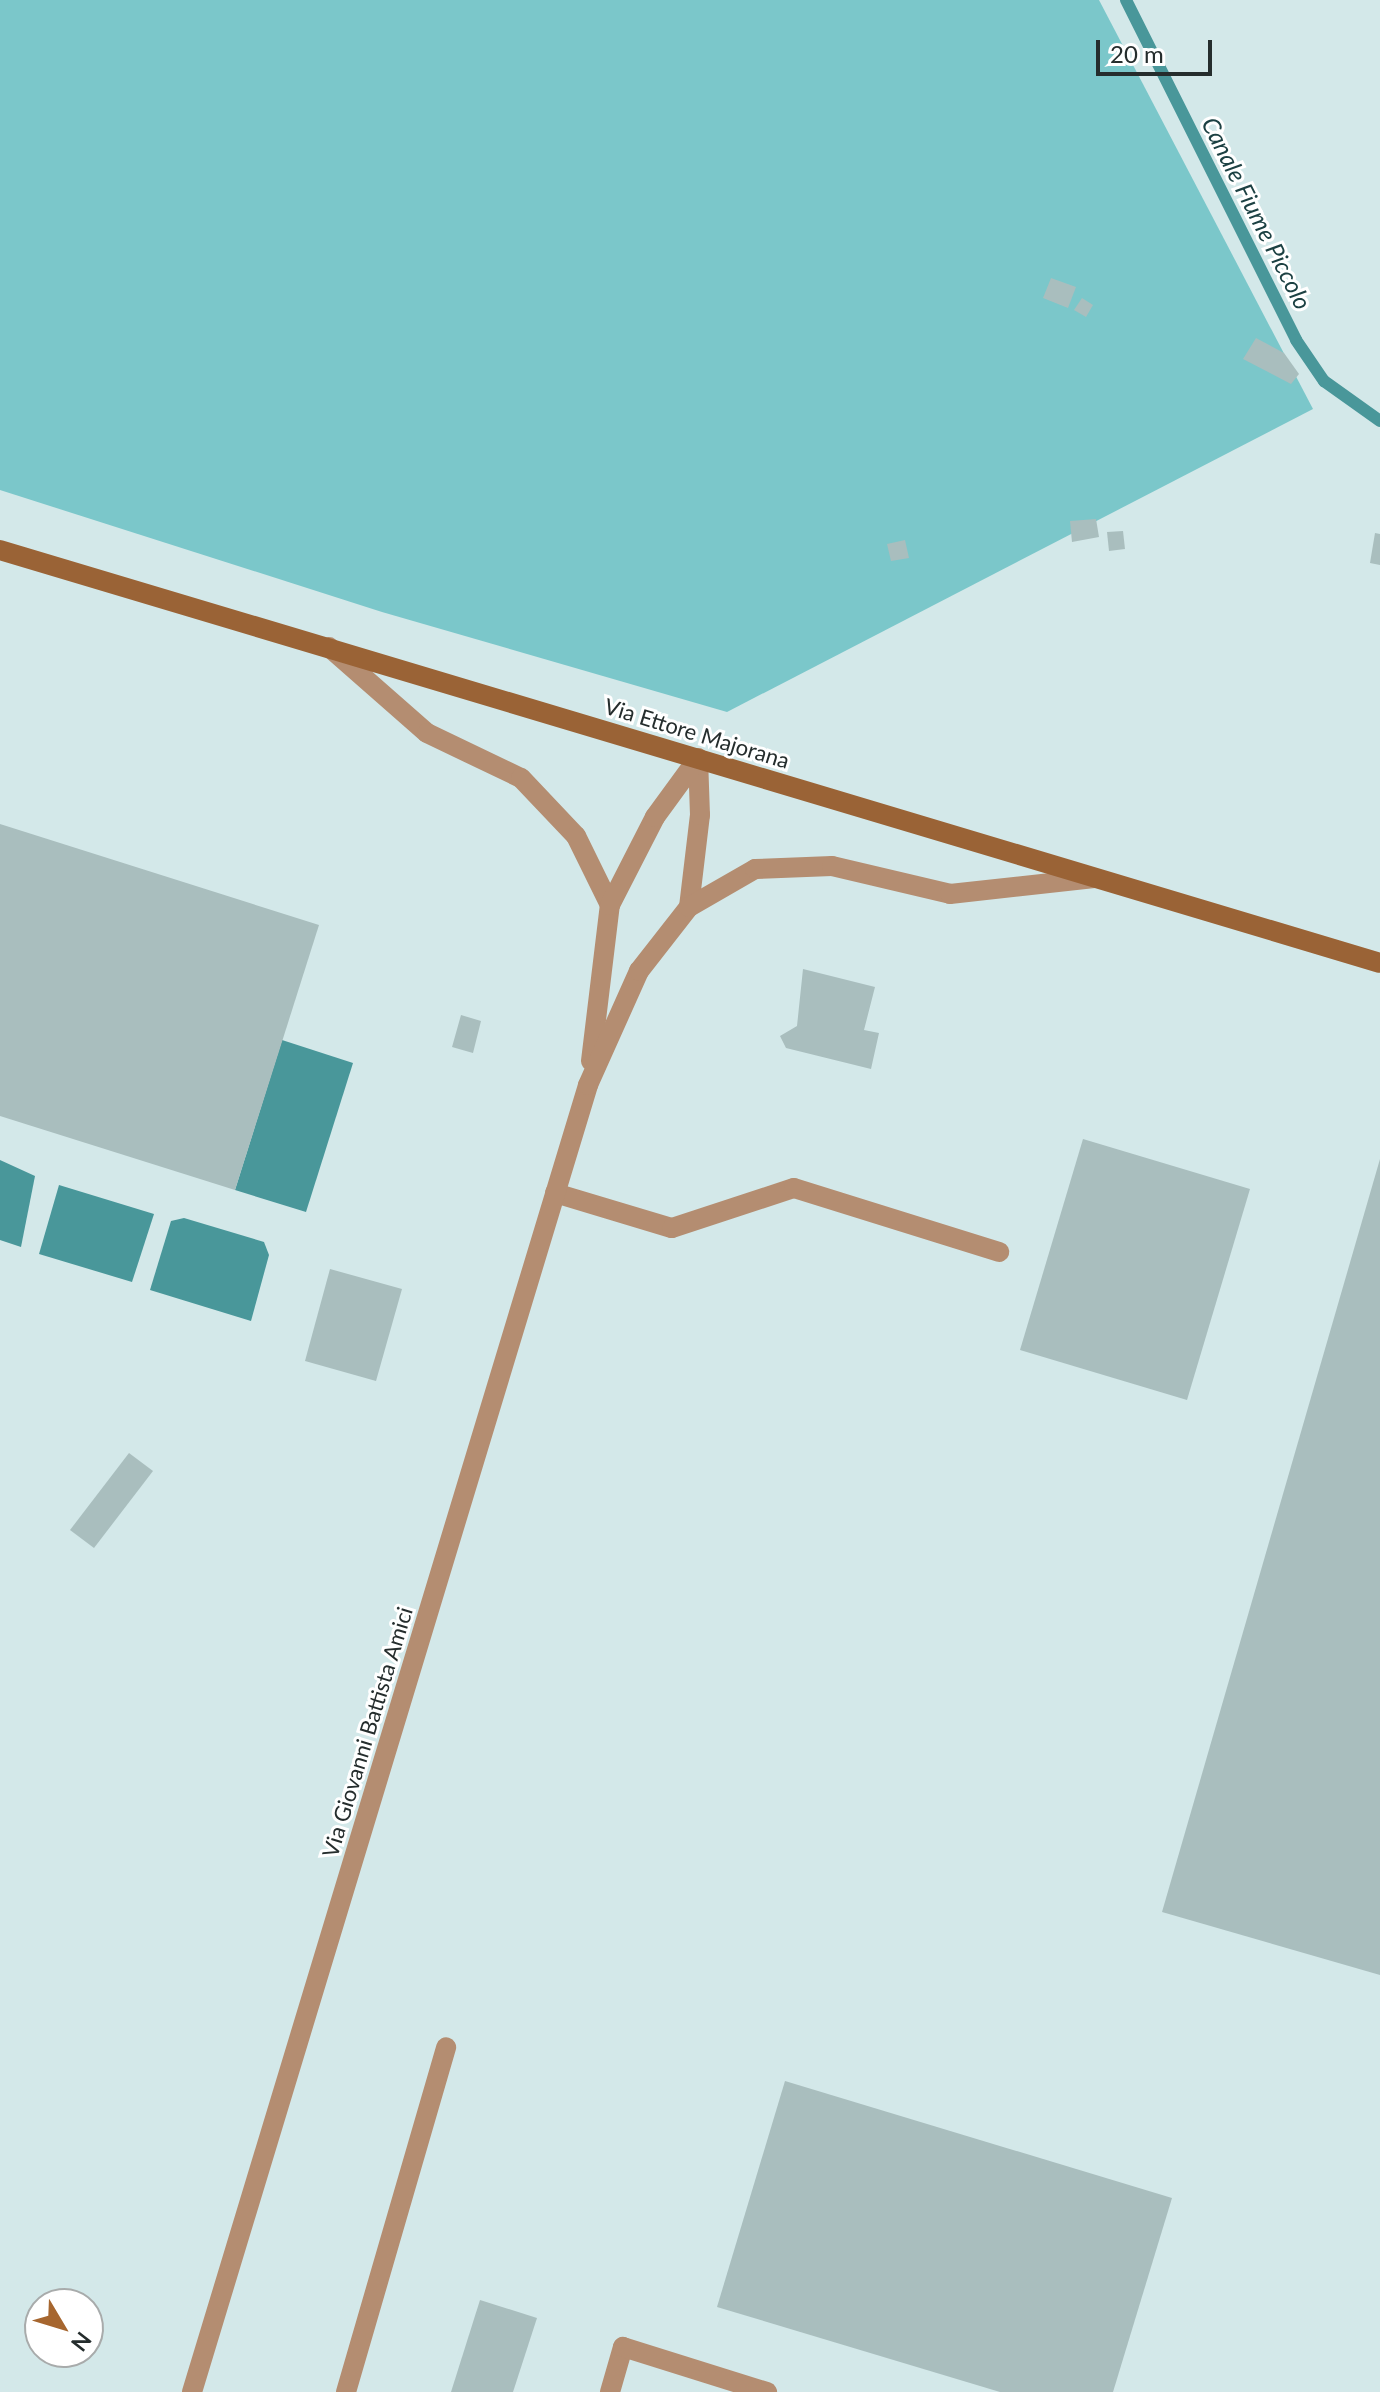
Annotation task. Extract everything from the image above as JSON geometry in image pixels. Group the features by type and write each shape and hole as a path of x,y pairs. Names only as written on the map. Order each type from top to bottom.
{"main road":[{"name":"Via Ettore Majorana","path":"0,550 1380,963"}],"street":[{"path":"328,647 427,733 521,778 576,836 610,905"},
{"path":"689,907 700,815 698,758"},
{"name":"Via Giovanni Battista Amici","path":"588,1085 610,905 655,817 698,758"},
{"name":"Via Giovanni Battista Amici","path":"192,2392 588,1085 639,971 689,907 755,869 832,866 950,894 1094,878"},
{"path":"555,1193 672,1228 794,1188 999,1252"},
{"path":"346,2392 446,2047"},
{"path":"610,2392 623,2347 767,2392"}],"shaded area":[{"path":"0,0 1099,0 1313,409 727,712 382,612 0,490"},
{"path":"282,1040 353,1063 306,1212 235,1190"},
{"path":"0,1160 35,1176 21,1247 0,1240"},
{"path":"59,1185 154,1214 132,1282 39,1254"},
{"path":"184,1218 264,1242 269,1255 251,1321 150,1290 171,1221"}],"building":[{"path":"1051,278 1076,287 1068,308 1043,298"},
{"path":"1082,298 1093,305 1086,317 1074,310"},
{"path":"1256,338 1284,353 1299,374 1291,384 1243,359"},
{"path":"1096,519 1099,537 1072,542 1070,521"},
{"path":"1123,531 1125,549 1109,551 1107,532"},
{"path":"1375,533 1380,534 1380,565 1370,563"},
{"path":"905,540 909,558 891,561 887,544"},
{"path":"0,824 319,925 235,1190 0,1116"},
{"path":"803,969 875,987 864,1030 879,1033 871,1069 786,1048 780,1036 797,1026"},
{"path":"461,1015 481,1021 473,1053 452,1047"},
{"path":"1083,1139 1250,1189 1187,1400 1020,1350"},
{"path":"1380,1159 1380,1975 1162,1912"},
{"path":"330,1269 402,1289 376,1381 305,1361"},
{"path":"129,1453 153,1471 94,1548 70,1530"},
{"path":"785,2081 1172,2198 1113,2392 1000,2392 717,2307"},
{"path":"480,2300 537,2318 513,2392 451,2392"}],"waterway":[{"name":"Canale Fiume Piccolo","path":"1126,0 1296,340 1324,381 1380,421"}]}
